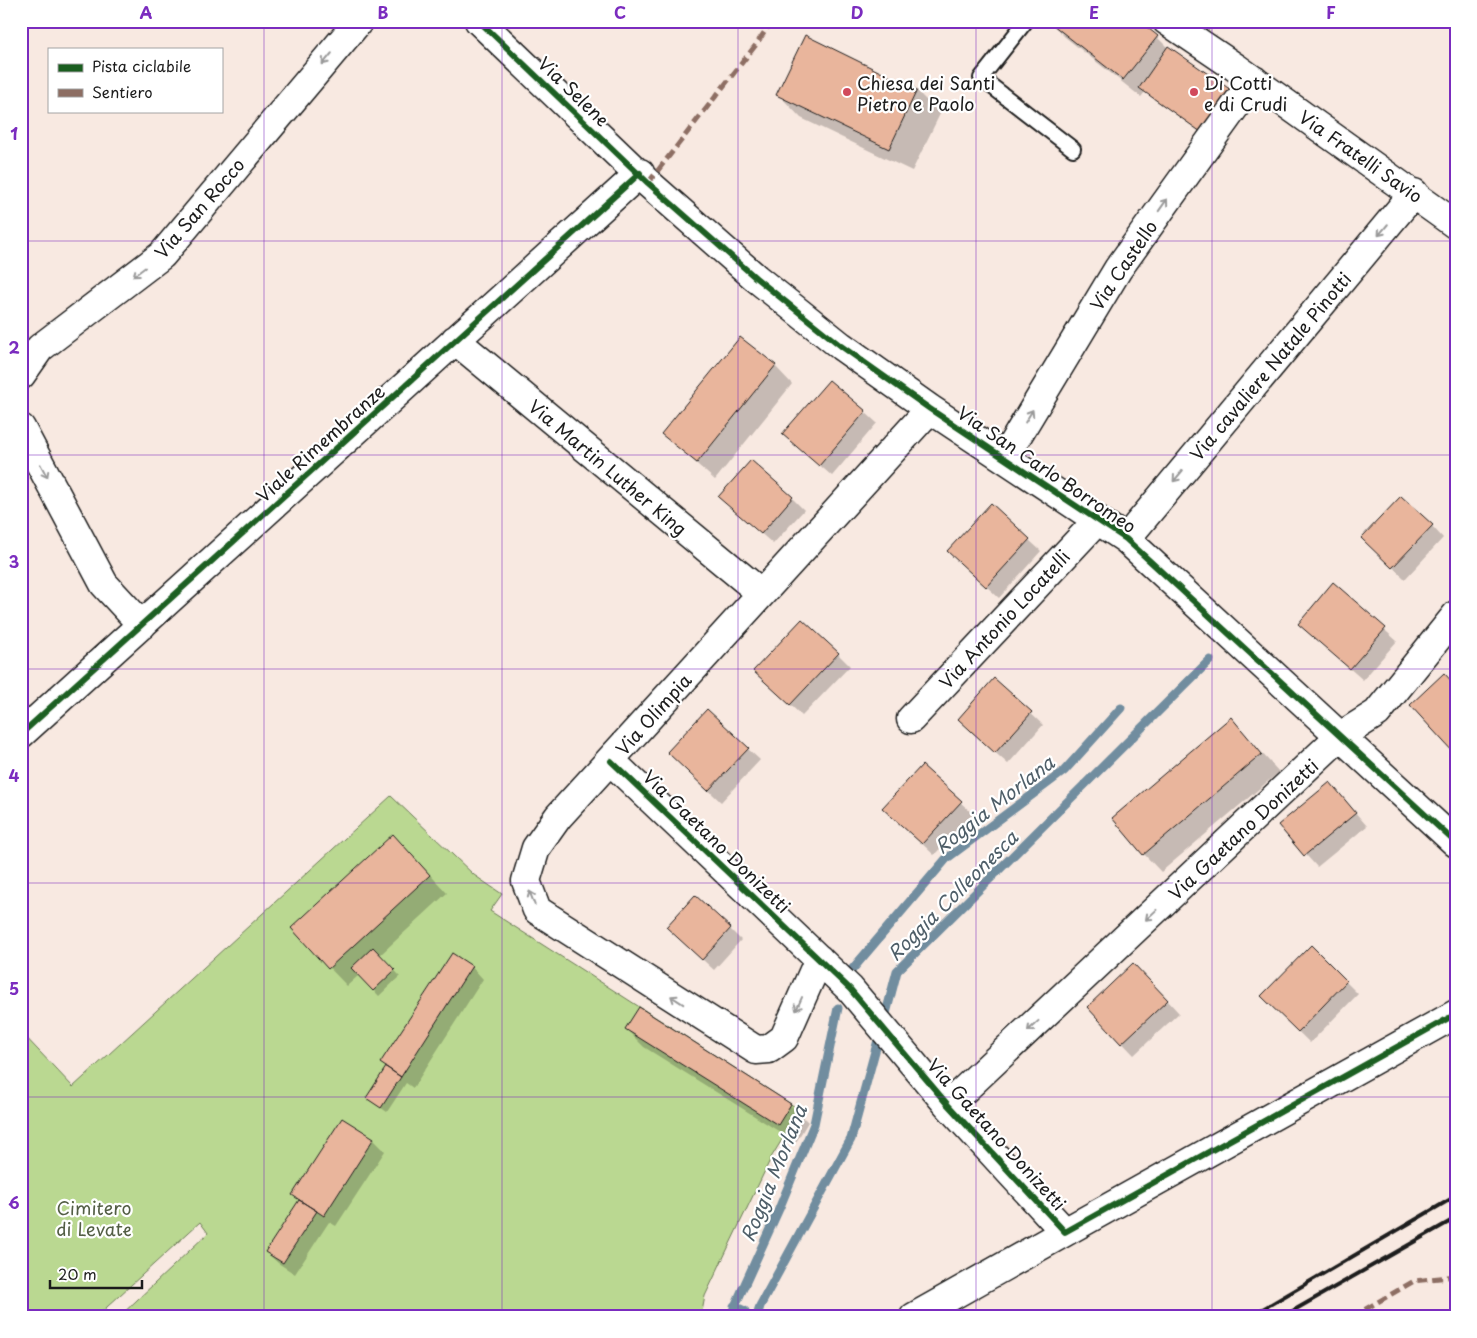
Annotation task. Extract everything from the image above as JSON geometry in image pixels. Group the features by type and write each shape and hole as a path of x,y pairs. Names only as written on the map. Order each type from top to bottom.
{"street":[{"name":"Via San Rocco","path":"21,375 40,348 162,255 359,21"},
{"name":"Via Selene","path":"479,21 644,178"},
{"name":"Via Fratelli Savio","path":"1167,21 1254,80 1456,224"},
{"name":"Via Castello","path":"1004,458 1118,269 1254,80"},
{"name":"Viale Rimembranze","path":"21,734 455,340 644,178"},
{"name":"Via San Carlo Borromeo","path":"644,178 764,284 841,346 930,409 1126,539 1456,843"},
{"name":"Via cavaliere Natale Pinotti","path":"1126,539 1414,193"},
{"name":"Via Martin Luther King","path":"455,340 761,593"},
{"name":"Via Olimpia","path":"820,959 784,1038 769,1049 756,1050 537,910 526,881 536,848 558,817 930,409"},
{"path":"21,428 104,584 142,625"},
{"name":"Via Antonio Locatelli","path":"910,719 1098,520"},
{"name":"Via Gaetano Donizetti","path":"948,1105 1339,737 1377,713 1456,614"},
{"name":"Via Gaetano Donizetti","path":"611,761 850,989 948,1105 1065,1232"},
{"name":"Via Gaetano Donizetti","path":"914,1317 1456,1014"}],"lane":[{"path":"1026,21 981,78 1073,149"}],"green space":[{"name":"Cimitero di Levate","path":"391,796 474,875 502,894 490,911 800,1110 772,1156 705,1296 701,1317 119,1317 208,1233 200,1222 96,1317 21,1317 21,1032 73,1087"}],"building":[{"path":"1048,21 1139,21 1158,36 1123,80"},
{"name":"Chiesa dei Santi Pietro e Paolo","path":"805,35 917,90 889,149 776,95"},
{"path":"1168,46 1231,90 1201,132 1139,88"},
{"path":"740,337 776,365 697,463 661,434"},
{"path":"829,380 866,411 819,466 782,434"},
{"path":"751,460 793,497 761,534 718,497"},
{"path":"1401,496 1433,525 1392,568 1361,538"},
{"path":"991,503 1030,539 986,587 947,551"},
{"path":"1333,582 1386,628 1350,669 1298,624"},
{"path":"802,619 839,653 790,705 753,671"},
{"path":"1444,673 1456,686 1454,753 1410,705"},
{"path":"994,678 1032,712 995,753 958,719"},
{"path":"707,709 749,748 708,791 667,752"},
{"path":"1231,717 1262,754 1143,855 1112,818"},
{"path":"922,765 962,801 922,844 882,808"},
{"path":"1330,782 1356,813 1304,856 1278,825"},
{"path":"393,834 430,875 328,969 291,928"},
{"path":"695,895 731,928 702,960 666,927"},
{"path":"1311,945 1347,981 1298,1032 1261,996"},
{"path":"373,947 395,970 373,991 351,968"},
{"path":"452,953 472,966 401,1077 380,1063"},
{"path":"1133,963 1168,1000 1121,1044 1087,1007"},
{"path":"639,1007 791,1104 778,1125 625,1029"},
{"path":"386,1067 401,1077 381,1108 366,1098"},
{"path":"342,1118 374,1138 324,1216 292,1195"},
{"path":"299,1200 317,1211 283,1263 265,1252"}],"waterway":[{"name":"Roggia Colleonesca","path":"884,1021 897,971 1210,660"},
{"name":"Roggia Morlana","path":"850,972 946,859 1064,771 1121,708"},
{"name":"Roggia Morlana","path":"730,1317 779,1209 814,1124 838,1008"},
{"name":"Roggia Colleonesca","path":"757,1317 760,1306 851,1139 880,1033"},
{"name":"Roggia Colleonesca","path":"734,1306 745,1311"}],"railway":[{"path":"1249,1317 1456,1196"},
{"path":"1282,1317 1456,1218"}],"marked path":[{"path":"648,183 755,46 772,21"},
{"path":"1352,1317 1414,1281 1456,1276"}],"cycle path":[{"path":"479,21 648,183 756,278 841,346 930,409 1126,539 1456,843"},
{"path":"21,734 640,173"},
{"path":"611,761 850,989 948,1105 1065,1232 1456,1014"}],"place":[{"name":"Chiesa dei Santi Pietro e Paolo","path":"847,92"},
{"name":"Di Cotti e di Crudi","path":"1194,92"}]}
